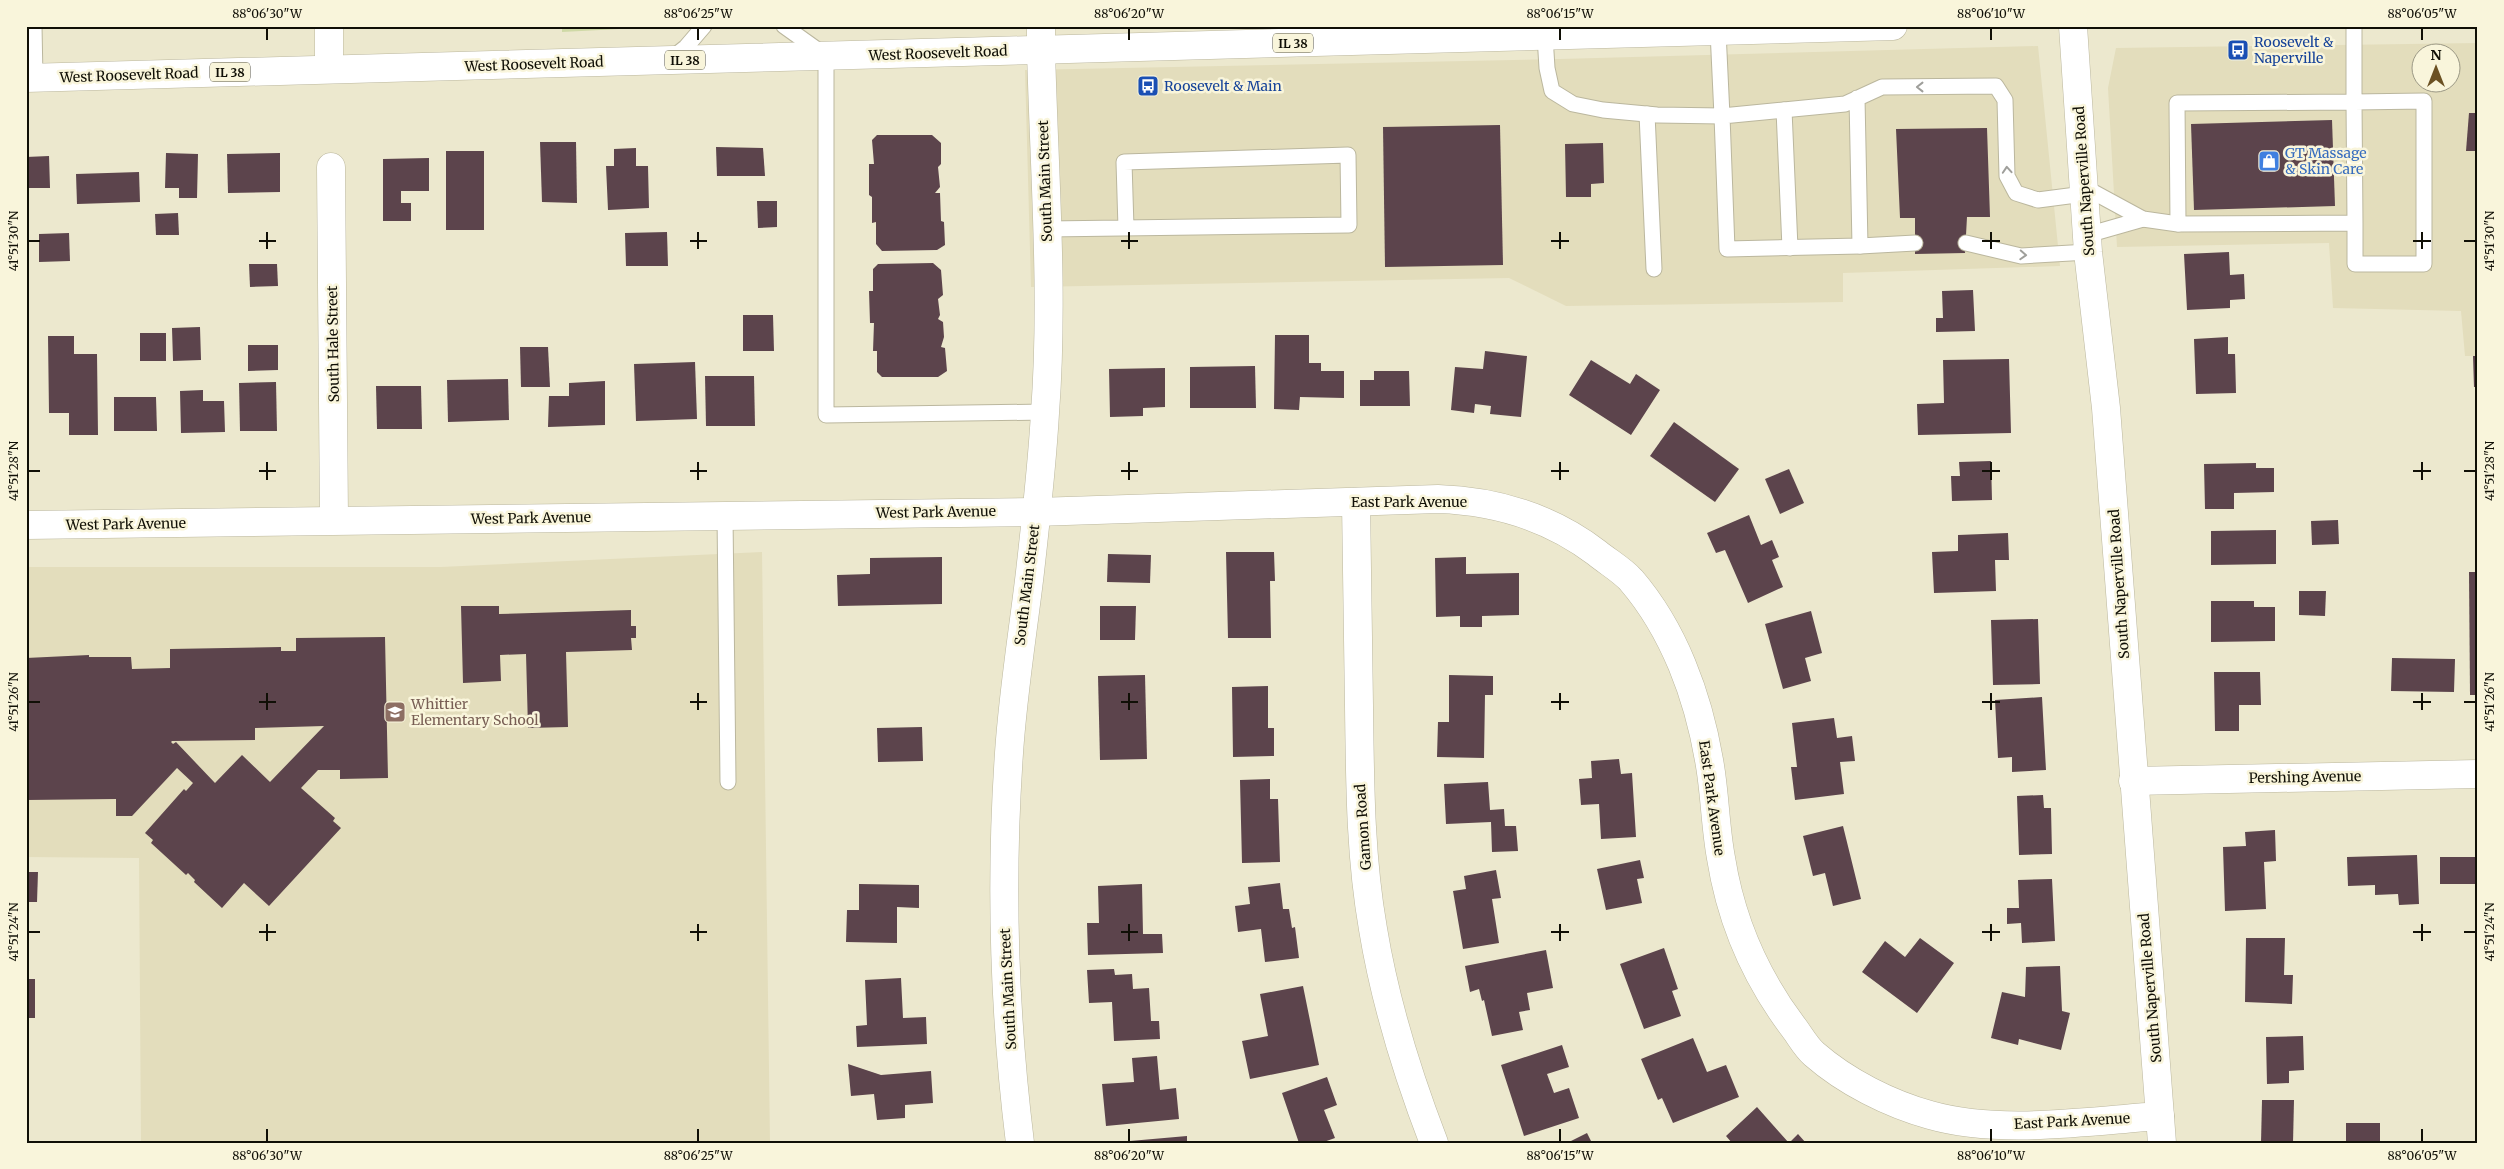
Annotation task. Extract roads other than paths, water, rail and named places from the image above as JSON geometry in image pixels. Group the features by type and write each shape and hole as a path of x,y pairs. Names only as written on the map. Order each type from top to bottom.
{"street":[{"path":"329,26 329,69"},
{"name":"IL 38","path":"1041,38 1545,36 1589,31 1718,31 1768,28 1893,26"},
{"name":"South Naperville Road","path":"2073,26 2088,243 2106,408 2161,1130"},
{"name":"West Roosevelt Road","path":"30,78 826,56 1041,38"},
{"name":"South Main Street","path":"1020,1143 1006,974 1004,880 1009,753 1016,674 1036,512 1048,357 1047,229 1041,38"},
{"name":"South Hale Street","path":"331,167 334,520"},
{"name":"East Park Avenue","path":"1036,512 1438,499 1495,505 1538,518 1558,528 1584,544 1630,579 1664,629 1676,652 1696,705 1709,759 1721,859 1735,915 1748,950 1775,1003 1813,1053 1866,1090 1894,1103 1930,1116 1961,1122 2161,1130"},
{"name":"Gamon Road","path":"1356,502 1360,790 1372,927 1392,1020 1413,1089 1434,1143"},
{"name":"West Park Avenue","path":"26,525 1036,512"},
{"name":"Pershing Avenue","path":"2133,781 2478,774"}],"lane":[{"path":"30,78 34,26"},
{"path":"669,60 686,46 704,26"},
{"path":"784,26 826,56 826,415 1045,412"},
{"path":"2178,224 2177,102 2354,102 2424,101 2424,264 2355,264 2354,102 2354,26"},
{"path":"1718,31 1727,250 1915,243"},
{"path":"1545,36 1547,68 1552,90 1573,104 1647,114 1722,116 1845,104 1882,87 1996,86 2005,100 2007,176 2016,194 2038,200 2084,190 2143,219 2178,224 2355,223"},
{"path":"1857,98 1860,246"},
{"path":"1784,110 1790,248"},
{"path":"1647,114 1654,268"},
{"path":"1047,229 1126,228 1349,225 1348,155 1124,162 1126,228"},
{"path":"1966,243 2020,256 2088,243 2143,219"},
{"path":"725,515 728,782"}],"place":[{"name":"Roosevelt & Naperville","path":"2238,50"},
{"name":"Roosevelt & Main","path":"1148,86"},
{"name":"GT Massage & Skin Care","path":"2269,161"},
{"name":"Whittier Elementary School","path":"395,712"}]}
